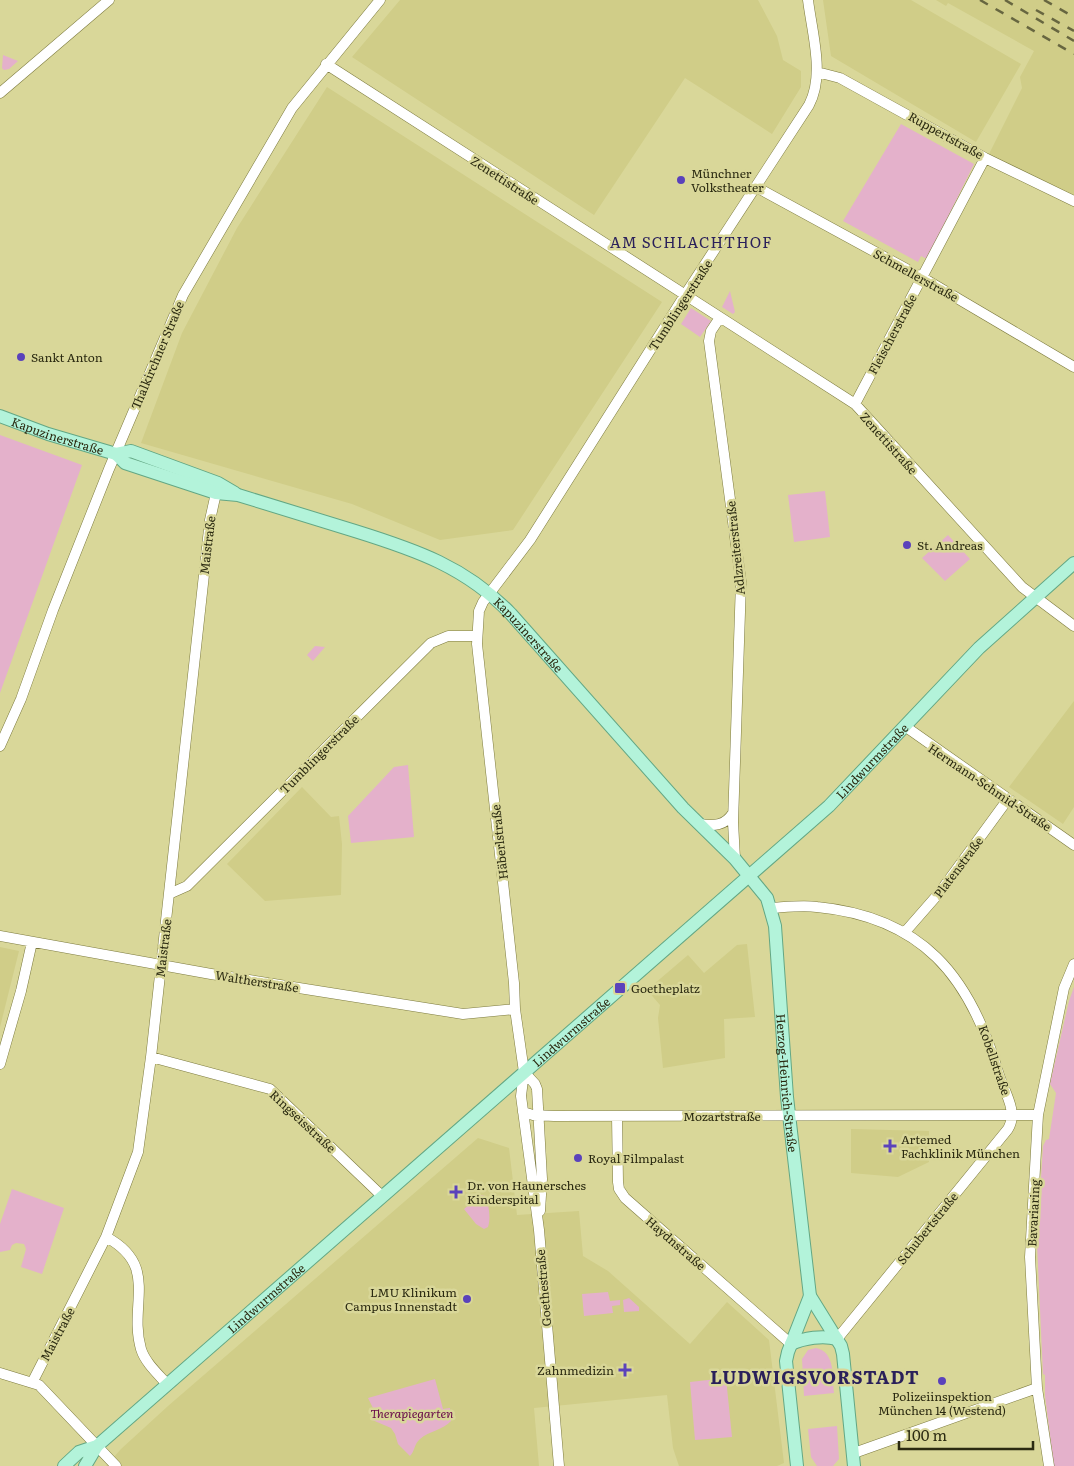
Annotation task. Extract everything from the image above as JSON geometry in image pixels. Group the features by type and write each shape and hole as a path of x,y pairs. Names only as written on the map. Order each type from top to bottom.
{"main road":[{"name":"Kapuzinerstraße","path":"0,416 48,434 116,454 131,451 218,483 238,495"},
{"name":"Kapuzinerstraße","path":"116,454 125,463 216,493 238,495 412,549 447,564 489,593 512,614 699,824 750,876"},
{"name":"Lindwurmstraße","path":"85,1466 97,1446 166,1383 829,806 979,648 1074,563"},
{"name":"Herzog-Heinrich-Straße","path":"750,876 772,908 775,926 789,1116 810,1296"},
{"path":"810,1296 837,1339 843,1354 854,1463"},
{"path":"797,1466 786,1361 810,1296"},
{"path":"791,1344 800,1340 829,1337 837,1339"},
{"name":"Lindwurmstraße","path":"64,1466 80,1452 97,1446"}],"street":[{"path":"1,91 109,0"},
{"name":"Thalkirchner Straße","path":"0,746 116,454 183,295 276,132 306,87 380,0"},
{"name":"Tumblingerstraße","path":"480,611 489,593 530,540 685,295 809,105 815,90 817,72 808,0"},
{"name":"Zenettistraße","path":"326,64 855,404 937,497 1022,587 1074,626"},
{"name":"Ruppertstraße","path":"817,72 840,78 986,158 1074,201"},
{"name":"Fleischerstraße","path":"855,404 986,158"},
{"name":"Schmellerstraße","path":"756,187 922,278 1074,367"},
{"name":"Adlzreiterstraße","path":"720,319 710,334 709,341 741,582 733,846 735,859"},
{"name":"Maistraße","path":"33,1381 106,1237 138,1152 152,1057 160,965 210,520 216,493"},
{"name":"Häberlstraße","path":"480,611 477,636 514,983 515,1009 524,1072"},
{"name":"Tumblingerstraße","path":"169,894 187,886 431,643 448,636 477,636"},
{"name":"Hermann-Schmid-Straße","path":"906,727 1008,800 1074,844"},
{"name":"Platenstraße","path":"905,932 940,892 1008,800"},
{"path":"699,824 720,824 729,820 734,812"},
{"name":"Kobellstraße","path":"772,908 816,907 848,911 873,918 905,932 955,976 969,998 982,1023 1004,1092 1012,1107 1012,1115"},
{"name":"Waltherstraße","path":"0,936 160,965 463,1014 515,1009"},
{"path":"0,1064 21,992 32,942"},
{"name":"Bavariaring","path":"1049,1466 1037,1388 1030,1257 1038,1115 1064,988 1074,964"},
{"name":"Ringseisstraße","path":"152,1057 270,1089 382,1196"},
{"path":"523,1112 520,1090 524,1072"},
{"path":"524,1072 535,1084 539,1116 542,1185 538,1230"},
{"name":"Mozartstraße","path":"523,1112 539,1116 1038,1115"},
{"name":"Goethestraße","path":"523,1112 538,1230 559,1466"},
{"name":"Schubertstraße","path":"837,1339 1008,1129 1012,1122 1012,1115"},
{"name":"Haydnstraße","path":"617,1116 618,1182 619,1189 625,1198 791,1344"},
{"path":"106,1237 128,1252 137,1269 140,1292 139,1311 142,1350 147,1361 166,1383"},
{"path":"0,1373 33,1381 46,1391 116,1466"},
{"path":"854,1463 1037,1388"}],"shaded area":[{"path":"400,0 758,0 777,36 783,60 801,71 801,87 772,134 685,78 594,215 352,57"},
{"path":"823,0 911,0 1021,64 976,142 831,56"},
{"path":"936,0 1074,0 1074,200 988,156 1022,88 1020,77 1034,51 948,3 946,6"},
{"path":"327,87 662,302 513,530 440,540 352,504 141,443 182,333 237,228"},
{"path":"1074,701 1074,807 1063,824 1009,787"},
{"path":"302,787 331,817 339,816 342,844 341,895 265,901 227,864"},
{"path":"747,944 755,1017 724,1019 725,1058 663,1068 658,1018 660,1005 647,990 688,955 704,973 737,945"},
{"path":"0,947 19,951 0,1027"},
{"name":"Artemed Fachklinik München","path":"851,1129 929,1131 929,1162 898,1177 851,1173"},
{"name":"LMU Klinikum Campus Innenstadt","path":"478,1138 509,1148 517,1215 579,1211 583,1256 608,1271 690,1344 727,1302 769,1340 784,1463 777,1466 679,1466 673,1448 667,1395 534,1408 539,1466 106,1466 121,1449 168,1406"}],"green space":[{"path":"3,55 18,61 9,69 4,70 2,68"},
{"path":"901,124 974,164 927,259 921,256 918,262 843,221"},
{"path":"730,291 735,312 733,314 722,307"},
{"path":"691,308 711,321 700,337 681,324"},
{"path":"0,435 82,465 0,693"},
{"path":"825,491 830,537 794,542 788,495"},
{"path":"948,535 970,559 945,581 922,558"},
{"path":"315,646 325,647 313,661 307,655"},
{"path":"408,765 414,837 351,843 348,816 394,767"},
{"path":"1074,987 1074,1466 1054,1466 1045,1396 1045,1375 1043,1374 1037,1244 1043,1146 1046,1140 1049,1139 1056,1093 1050,1084"},
{"path":"12,1189 64,1208 42,1274 21,1267 26,1249 24,1244 16,1243 12,1245 10,1250 0,1252 0,1224"},
{"path":"481,1195 485,1196 489,1212 488,1227 484,1229 476,1224 464,1209"},
{"path":"608,1292 610,1301 620,1300 620,1305 612,1306 613,1313 584,1316 582,1294"},
{"path":"629,1298 639,1307 639,1311 624,1312 623,1300"},
{"path":"816,1348 822,1350 830,1360 834,1393 804,1396 802,1359 808,1350"},
{"path":"726,1378 732,1437 695,1440 690,1382"},
{"name":"Therapiegarten","path":"435,1379 443,1409 450,1408 451,1421 420,1439 410,1456 398,1444 391,1428 370,1419 377,1416 368,1398"},
{"path":"837,1426 839,1459 833,1466 817,1466 811,1457 808,1429"}],"railway":[{"path":"980,0 1074,54"},
{"path":"1005,0 1074,41"},
{"path":"1044,0 1074,17"},
{"path":"1036,10 1074,31"}],"place":[{"name":"Münchner Volkstheater","path":"681,180"},
{"name":"Sankt Anton","path":"21,357"},
{"name":"St. Andreas","path":"907,545"},
{"name":"Goetheplatz","path":"620,988"},
{"name":"Artemed Fachklinik München","path":"890,1146"},
{"name":"Royal Filmpalast","path":"578,1158"},
{"name":"Dr. von Haunersches Kinderspital","path":"456,1192"},
{"name":"LMU Klinikum Campus Innenstadt","path":"467,1299"},
{"name":"Zahnmedizin","path":"625,1370"},
{"name":"Polizeiinspektion München 14 (Westend)","path":"942,1381"}],"district":[{"name":"AM SCHLACHTHOF","path":"691,241"},
{"name":"LUDWIGSVORSTADT","path":"815,1376"}]}
